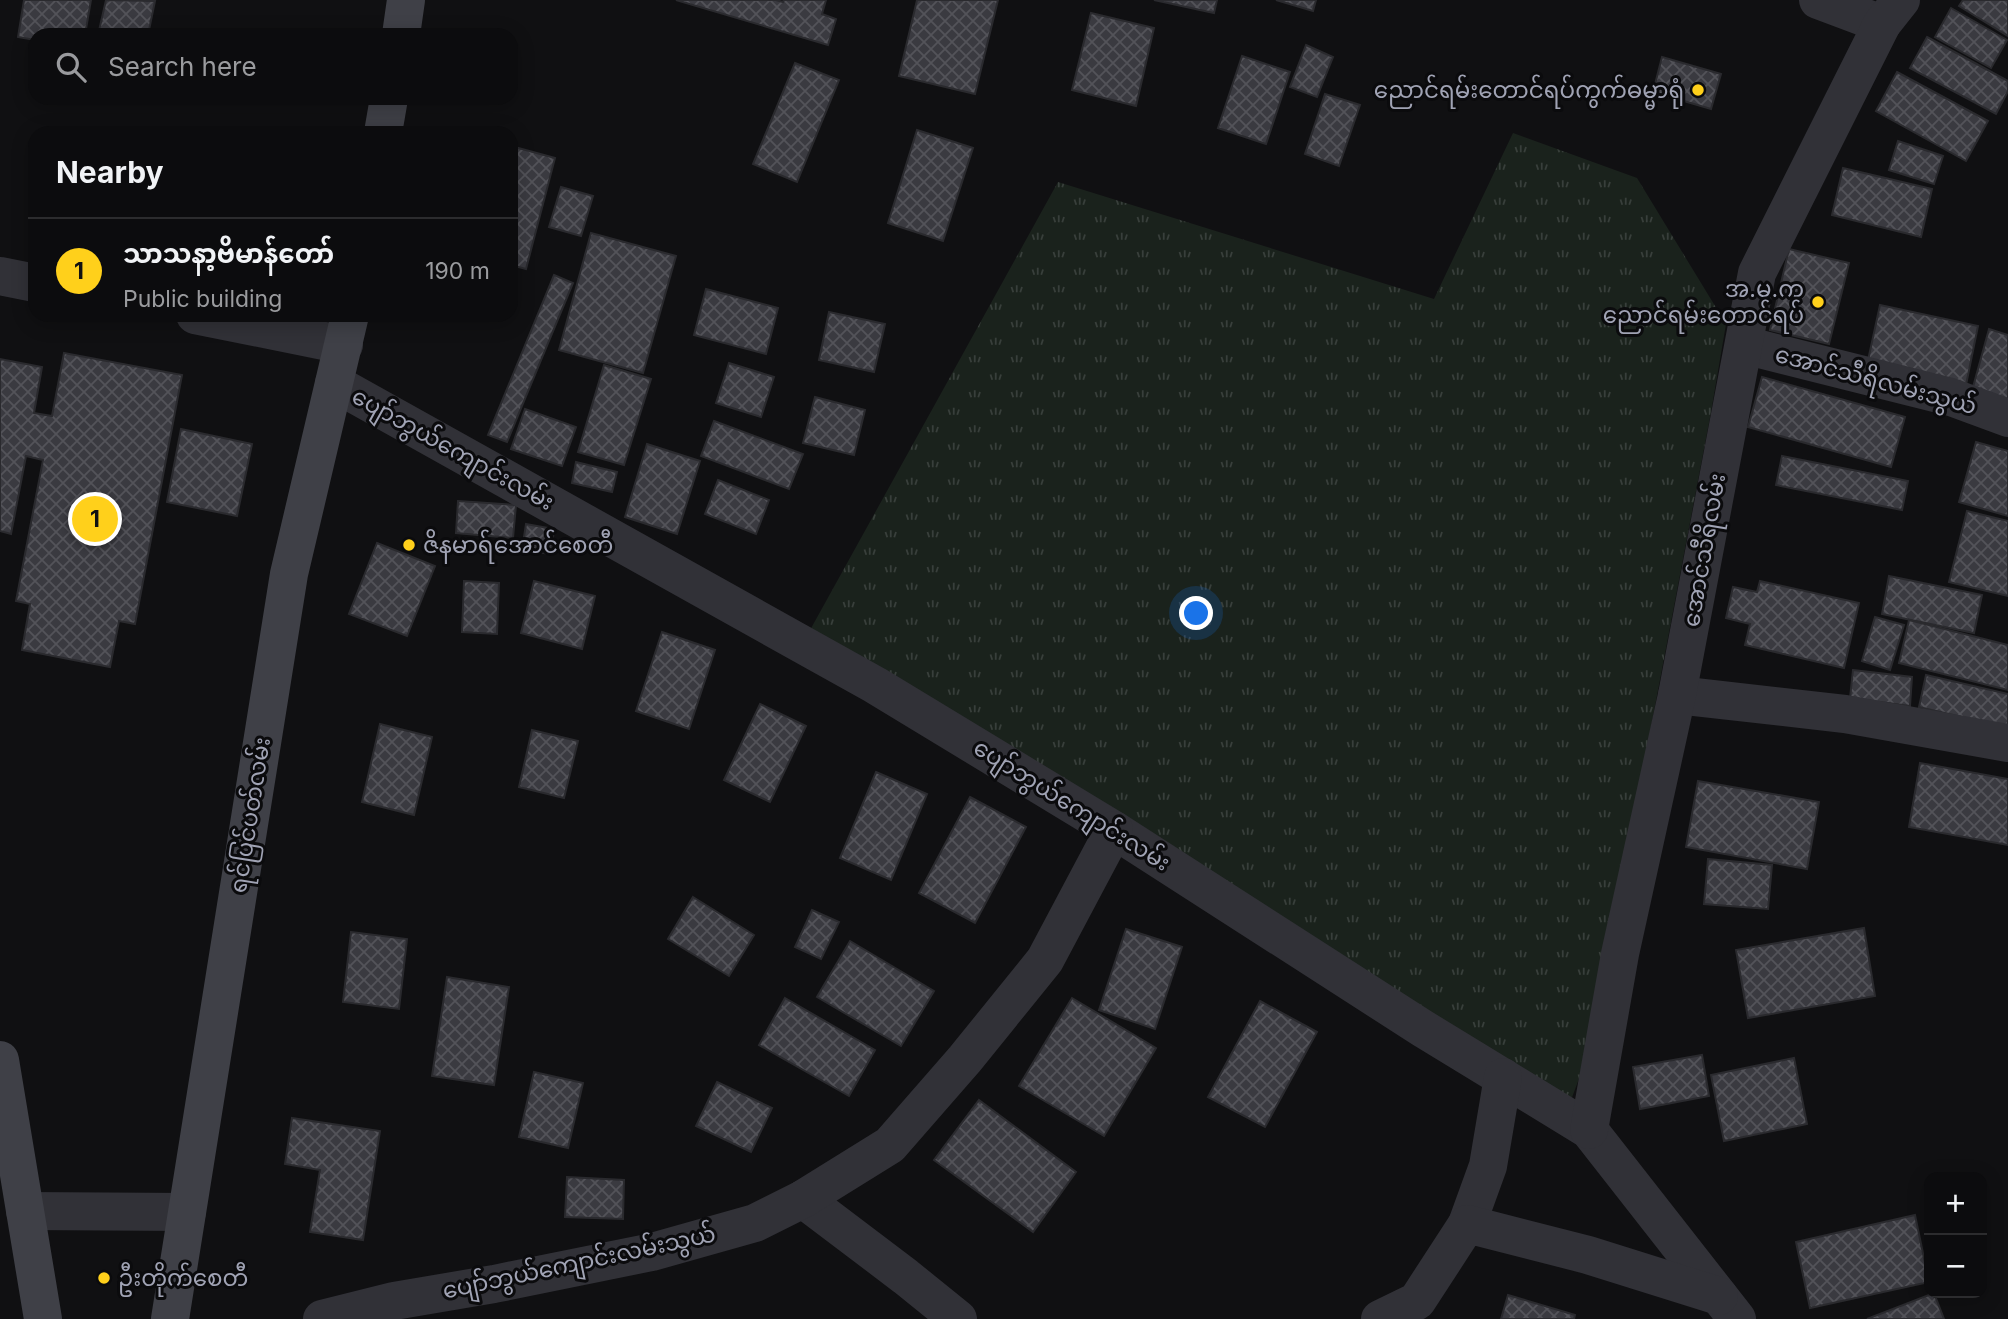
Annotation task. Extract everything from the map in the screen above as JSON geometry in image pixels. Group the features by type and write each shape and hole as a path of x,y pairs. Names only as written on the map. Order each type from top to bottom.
{"street":[{"path":"402,28 407,0"},
{"path":"1818,0 1892,12"},
{"name":"အောင်သီရိလမ်း","path":"1589,1130 1620,954 1677,695 1757,273 1892,12"},
{"path":"384,126 388,105"},
{"path":"0,276 28,282"},
{"path":"266,322 347,330"},
{"name":"ရင်ပြင်ပတ်လမ်း","path":"170,1319 289,575 347,330"},
{"name":"အောင်သီရိလမ်းသွယ်","path":"1744,345 1951,397 2008,418"},
{"name":"ပျော်ဘွယ်ကျောင်းလမ်း","path":"334,383 875,685 1114,830 1589,1130 1728,1307"},
{"path":"1677,695 1845,714 2008,743"},
{"name":"ပျော်ဘွယ်ကျောင်းလမ်းသွယ်","path":"323,1319 394,1301 652,1252 755,1223 803,1199 890,1145 965,1059 1045,960 1114,830"},
{"path":"0,1060 43,1319"},
{"path":"1380,1319 1417,1301 1468,1224 1488,1166 1503,1077"},
{"path":"803,1199 958,1319"},
{"path":"25,1211 187,1212"},
{"path":"1468,1224 1588,1255 1728,1307"}],"green space":[{"path":"1513,133 1637,178 1726,324 1589,1052 1571,1100 809,632 1058,182 1434,299"}],"building":[{"path":"24,0 91,0 86,28 28,28 28,39 18,37"},
{"path":"106,0 155,1 149,28 100,28"},
{"path":"676,0 826,0 822,14 836,19 828,45"},
{"path":"917,0 998,0 975,94 899,76"},
{"path":"1154,0 1217,0 1214,13"},
{"path":"1276,0 1316,0 1313,11"},
{"path":"1963,0 2008,0 2008,36 1959,6"},
{"path":"1951,8 2007,40 1991,68 1935,37"},
{"path":"1091,13 1154,28 1136,106 1072,90"},
{"path":"1927,37 2008,81 2008,91 1996,114 1910,68"},
{"path":"1306,45 1333,57 1317,97 1290,87"},
{"path":"1242,56 1290,72 1266,144 1218,128"},
{"path":"1662,57 1721,74 1711,109 1653,92"},
{"path":"795,63 839,80 797,182 753,164"},
{"path":"1897,72 1988,121 1966,161 1876,111"},
{"path":"1325,94 1360,105 1339,166 1305,154"},
{"path":"917,130 973,148 943,241 888,223"},
{"path":"1898,141 1943,156 1934,184 1889,170"},
{"path":"518,148 555,158 526,269 518,267"},
{"path":"1843,168 1932,189 1921,237 1832,215"},
{"path":"561,187 593,196 581,236 549,227"},
{"path":"591,233 676,256 643,373 559,350"},
{"path":"1789,249 1849,263 1829,344 1770,330"},
{"path":"554,275 573,283 507,442 488,435"},
{"path":"706,289 778,308 766,354 694,335"},
{"path":"1880,305 1978,326 1966,385 1867,365"},
{"path":"829,312 885,324 874,372 819,360"},
{"path":"1989,329 2008,335 2008,409 1970,398"},
{"path":"64,353 182,375 135,624 119,621 110,667 22,650 30,604 16,601 43,460 26,456 11,534 0,531 0,359 42,367 34,413 52,416"},
{"path":"729,363 774,377 761,417 716,403"},
{"path":"604,365 651,379 624,465 578,452"},
{"path":"1762,377 1905,417 1891,467 1748,427"},
{"path":"815,397 865,410 854,455 803,443"},
{"path":"525,409 576,427 562,466 511,449"},
{"path":"714,421 803,454 789,489 701,456"},
{"path":"181,429 252,444 237,516 167,502"},
{"path":"1976,442 2008,451 2008,516 1959,502"},
{"path":"647,444 700,461 677,534 625,517"},
{"path":"1782,456 1908,481 1902,510 1776,485"},
{"path":"576,462 617,472 612,492 572,483"},
{"path":"718,480 769,500 756,534 705,514"},
{"path":"458,501 516,505 513,538 456,533"},
{"path":"1967,511 2008,521 2008,596 1949,582"},
{"path":"526,524 554,529 551,554 522,550"},
{"path":"377,543 435,566 407,636 349,614"},
{"path":"1889,576 1982,595 1974,633 1882,614"},
{"path":"464,581 499,583 497,634 462,632"},
{"path":"534,581 595,596 582,649 521,633"},
{"path":"1760,581 1859,603 1844,668 1745,645 1750,624 1726,618 1733,587 1757,592"},
{"path":"1875,617 1904,625 1890,670 1862,661"},
{"path":"1909,620 2008,645 2008,690 1899,663"},
{"path":"662,632 715,650 689,729 636,711"},
{"path":"1853,670 1912,677 1910,706 1850,698"},
{"path":"1926,675 2008,694 2008,728 1919,707"},
{"path":"760,704 806,726 770,802 724,780"},
{"path":"380,724 432,737 414,815 362,802"},
{"path":"532,730 578,741 564,798 519,787"},
{"path":"1920,763 2008,779 2008,845 1909,827"},
{"path":"876,772 927,794 891,880 840,858"},
{"path":"1698,781 1819,802 1807,869 1686,847"},
{"path":"970,797 1026,827 975,923 919,893"},
{"path":"1708,859 1772,865 1768,909 1704,904"},
{"path":"693,897 754,935 729,976 668,939"},
{"path":"812,910 839,922 821,959 795,947"},
{"path":"1864,928 1875,996 1748,1018 1736,950"},
{"path":"1126,929 1182,947 1155,1029 1099,1010"},
{"path":"351,932 407,939 399,1009 343,1002"},
{"path":"850,941 934,991 901,1046 817,997"},
{"path":"447,977 509,987 494,1085 432,1076"},
{"path":"785,998 875,1050 849,1096 759,1045"},
{"path":"1072,998 1156,1048 1104,1136 1019,1086"},
{"path":"1260,1001 1317,1032 1265,1127 1208,1097"},
{"path":"1702,1055 1709,1096 1640,1109 1633,1067"},
{"path":"1794,1058 1807,1124 1724,1141 1711,1075"},
{"path":"534,1072 583,1083 568,1148 519,1137"},
{"path":"717,1082 772,1108 751,1152 696,1126"},
{"path":"979,1100 1076,1172 1033,1232 934,1160"},
{"path":"292,1118 380,1131 363,1240 310,1232 320,1170 285,1164"},
{"path":"567,1177 624,1180 623,1219 565,1217"},
{"path":"1915,1215 1924,1258 1924,1283 1810,1308 1796,1242"},
{"path":"1508,1295 1575,1315 1574,1319 1501,1319"},
{"path":"1924,1297 1936,1298 1944,1319 1867,1319"}],"place":[{"name":"ညောင်ရမ်းတောင်ရပ်ကွက်ဓမ္မာရုံ","path":"1698,90"},
{"name":"အ.မ.က ညောင်ရမ်းတောင်ရပ်","path":"1818,302"},
{"name":"သာသနာ့ဗိမာန်တော်","path":"95,519"},
{"name":"ဇိနမာရ်အောင်စေတီ","path":"409,545"},
{"name":"ဦးတိုက်စေတီ","path":"104,1278"}]}
